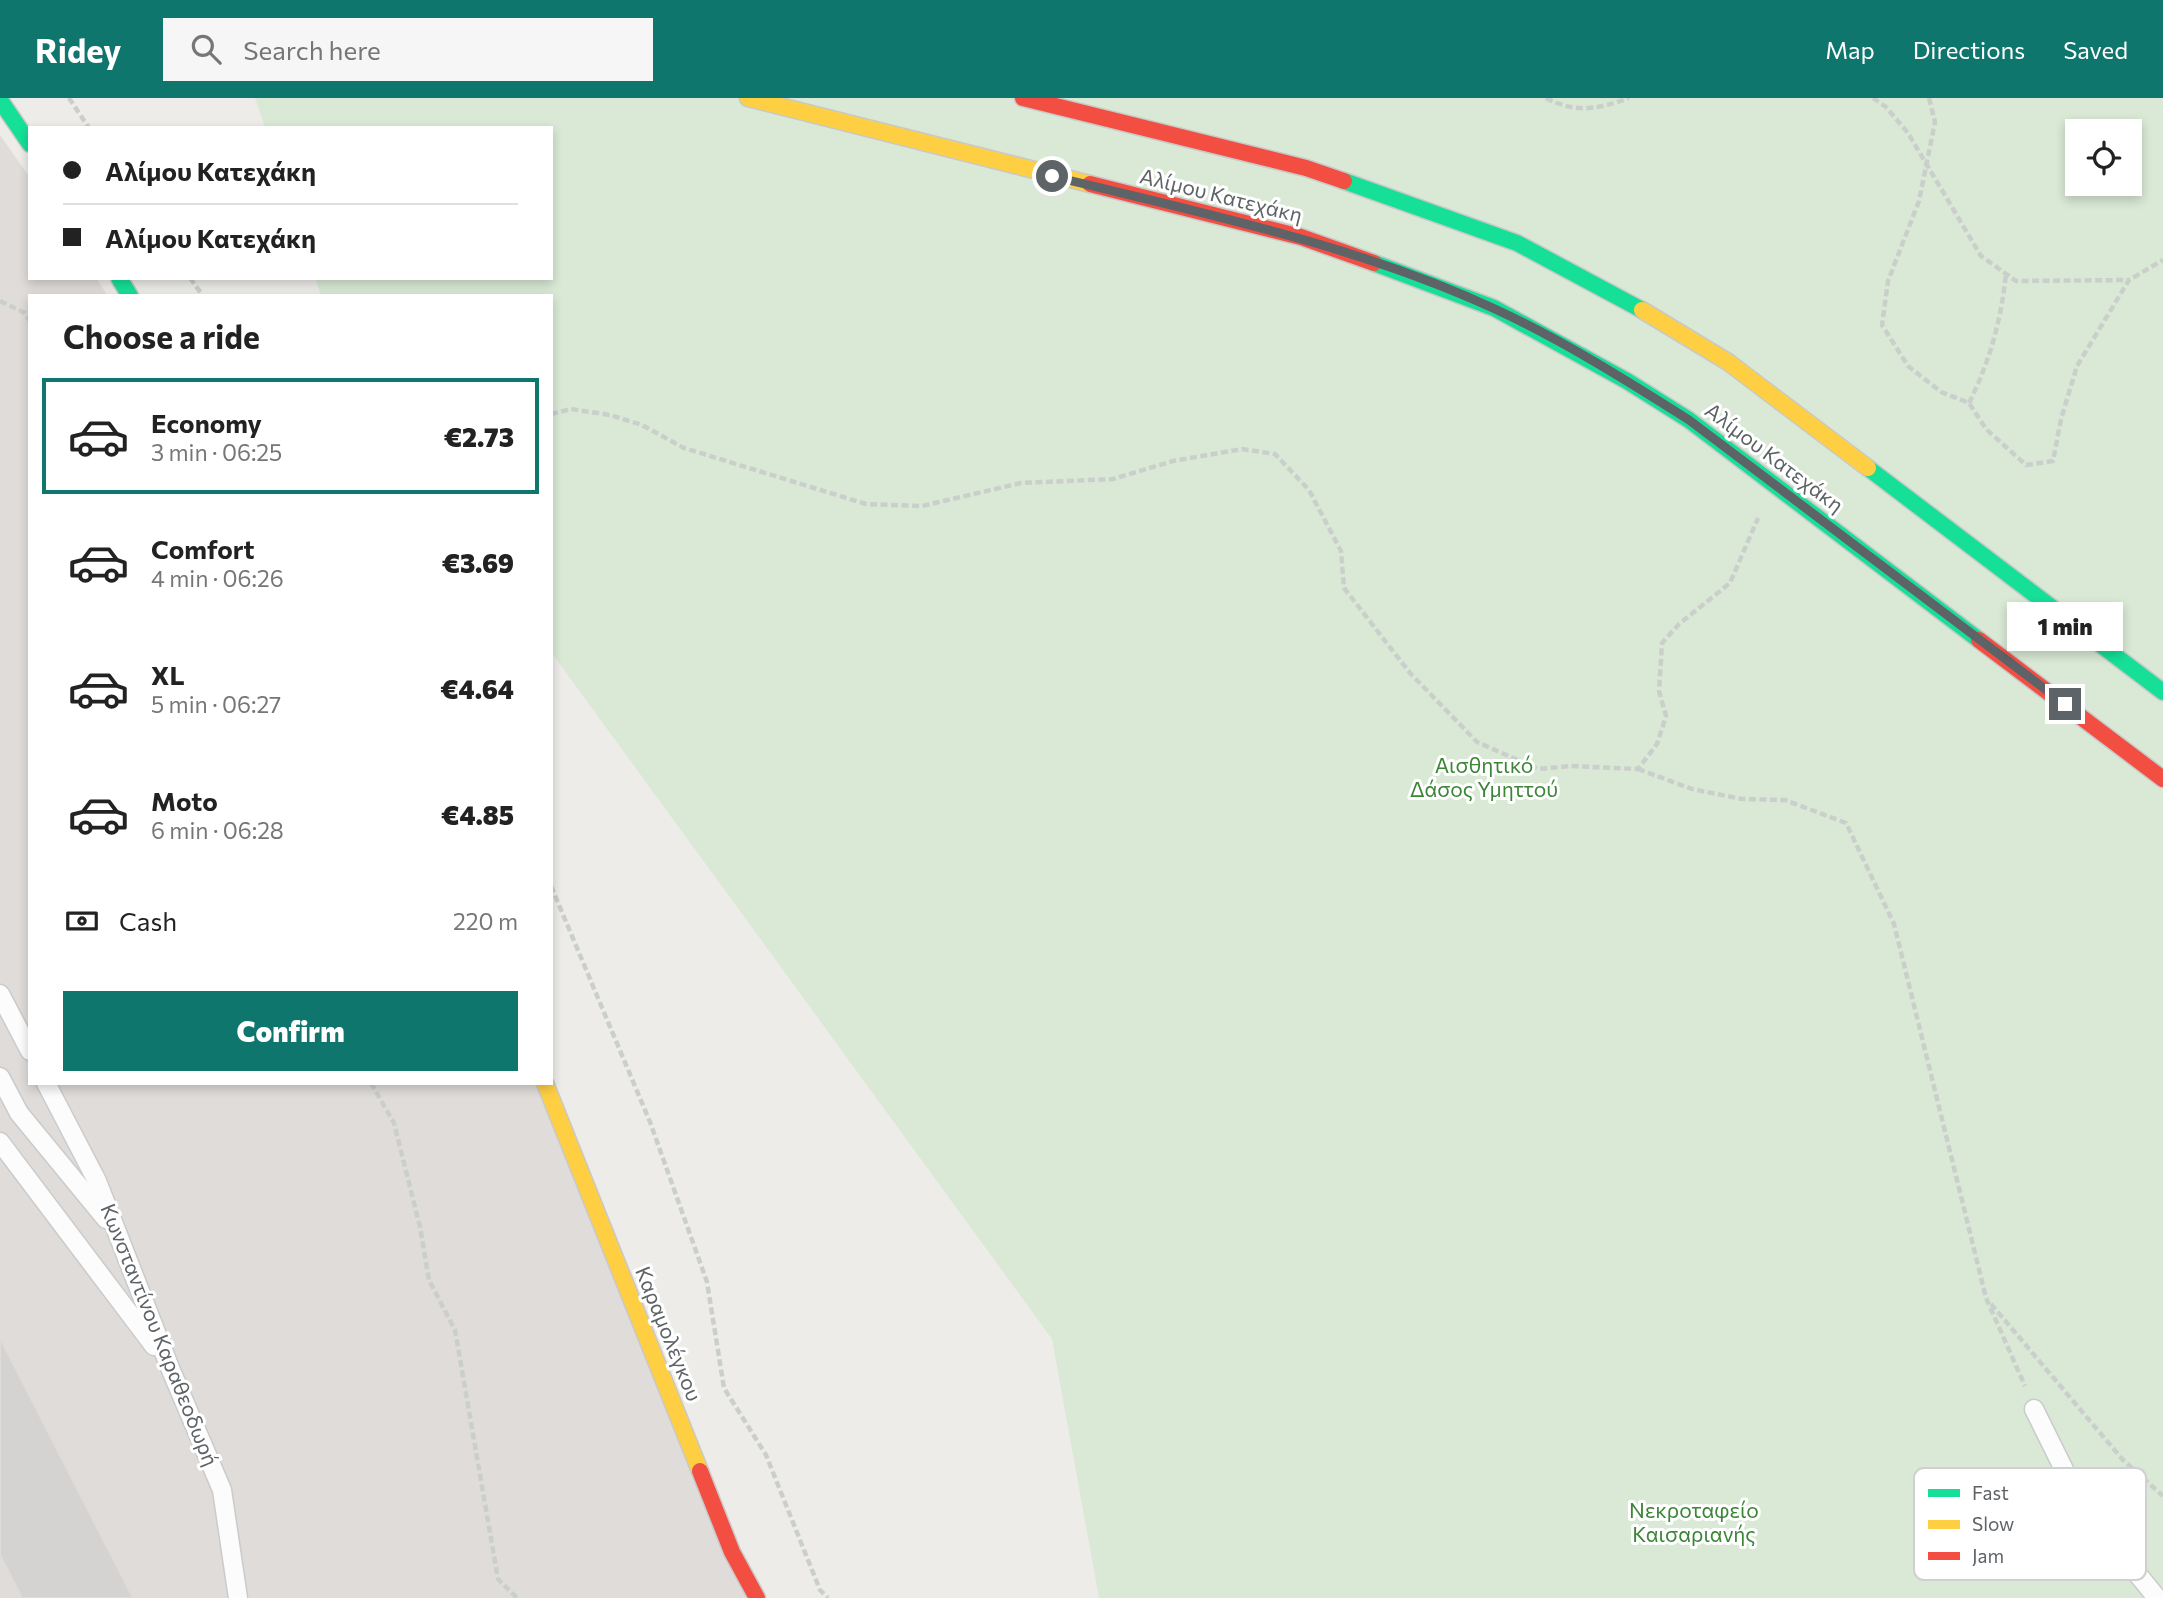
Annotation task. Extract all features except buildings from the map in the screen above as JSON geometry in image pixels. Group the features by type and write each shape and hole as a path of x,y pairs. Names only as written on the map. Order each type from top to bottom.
{"main road":[{"name":"Αλίμου Κατεχάκη","path":"748,98 1301,237 1494,308 1561,344 1689,420 2163,779"},
{"path":"1023,98 1306,168 1517,243 1600,285 1727,362 2163,692"},
{"path":"0,100 28,141"},
{"name":"Καραμολέγκου","path":"546,1085 732,1552 757,1598"}],"lane":[{"path":"0,994 28,1047"},
{"path":"0,1077 19,1113 118,1232"},
{"name":"Κωνσταντίνου Καραθεοδωρή","path":"47,1085 97,1181 170,1368 222,1490 238,1598"},
{"path":"0,1142 107,1280 170,1368"},
{"path":"2034,1409 2063,1468"},
{"path":"2142,1580 2157,1598"}],"path":[{"path":"69,98 88,126"},
{"path":"1546,98 1566,108 1604,107 1629,98"},
{"path":"1873,98 1886,107 1908,133 1981,256 2006,274 2016,281 2129,280"},
{"path":"1929,98 1935,122 1919,201 1888,281 1882,325 1908,366 1941,392 1969,403 1986,429 2026,465 2053,461 2061,419 2077,366 2129,280 2163,260"},
{"path":"1969,403 1987,367 2002,312 2006,274"},
{"path":"0,301 26,313 28,317"},
{"path":"553,414 571,410 610,415 642,425 684,448 866,504 922,506 1021,483 1113,479 1173,461 1242,449 1275,454 1309,490 1341,551 1344,588 1410,673 1477,742 1538,769 1571,766 1638,769 1692,789 1730,797 1785,800 1846,823 1894,924 1986,1298 2034,1409"},
{"path":"1638,769 1657,744 1666,716 1659,691 1662,643 1679,624 1730,583 1773,482"},
{"path":"553,891 650,1122 707,1282 724,1388 766,1455 820,1590 828,1598"},
{"path":"372,1085 394,1123 420,1227 429,1280 455,1330 498,1580 517,1598"},
{"path":"1986,1298 2132,1468"},
{"path":"2146,1481 2163,1496"}],"shaded area":[{"path":"0,135 28,175 28,280 97,280 107,294 28,294 28,1085 538,1085 748,1598 0,1598"}],"green space":[{"name":"Αισθητικό Δάσος Υμηττού","path":"255,98 2163,98 2163,1598 1099,1598 1052,1339 553,655 553,294 320,294 316,280 553,280 553,126 264,126"}],"traffic: fast":[{"path":"0,100 28,141"},
{"path":"1344,181 1517,243 1642,310"},
{"path":"1374,263 1494,308 1627,381 1689,420 1979,640"},
{"path":"120,280 129,294"},
{"path":"1868,468 2163,692"}],"traffic: slow":[{"path":"748,98 1090,184"},
{"path":"1642,310 1728,362 1868,468"},
{"path":"546,1085 700,1471"}],"traffic: jam":[{"path":"1023,98 1306,168 1344,181"},
{"path":"1090,184 1301,237 1374,263"},
{"path":"1979,640 2163,779"},
{"path":"700,1471 732,1552 757,1598"}],"route":[{"path":"1052,176 1301,237 1494,308 1627,381 1689,420 2065,704"}],"park label":[{"name":"Νεκροταφείο Καισαριανής","path":"1694,1523"}]}
